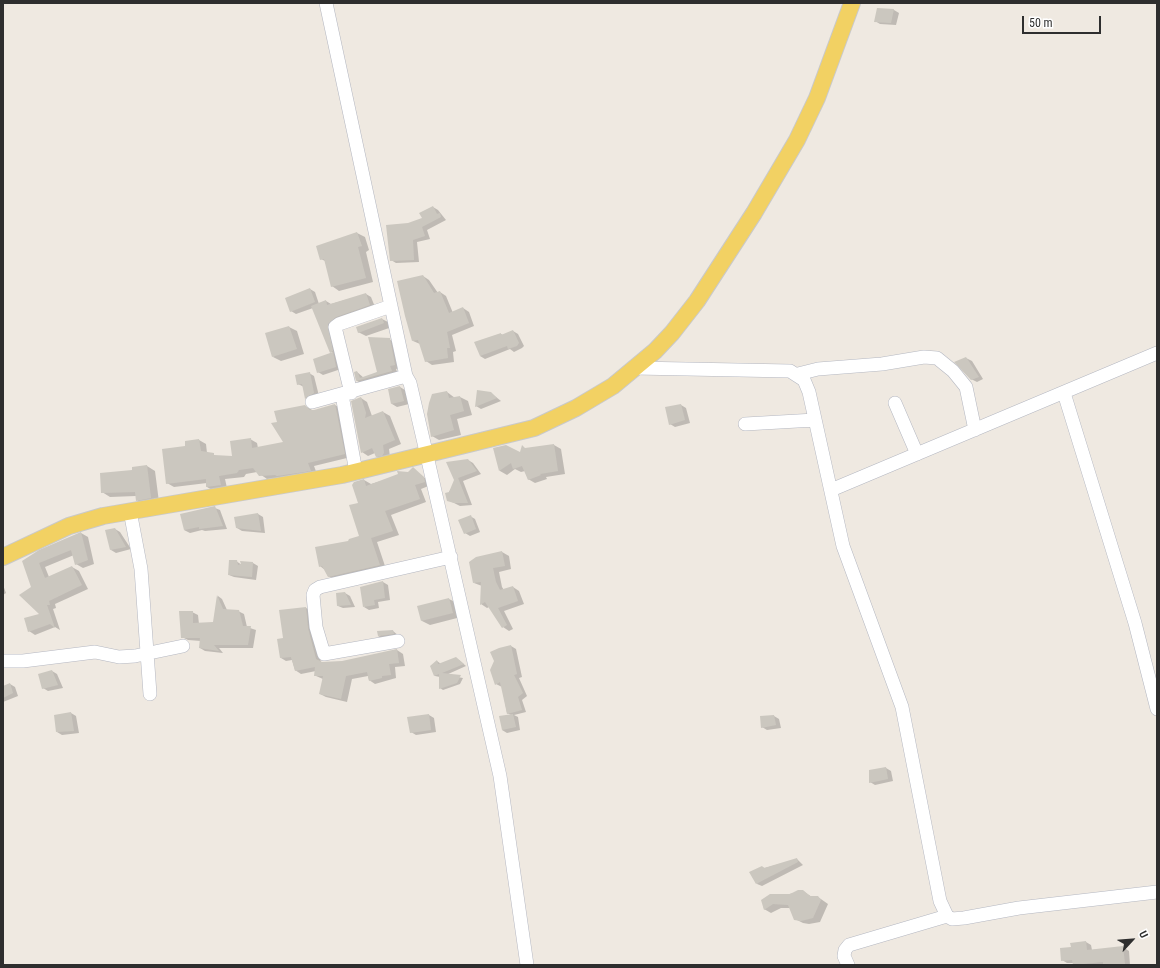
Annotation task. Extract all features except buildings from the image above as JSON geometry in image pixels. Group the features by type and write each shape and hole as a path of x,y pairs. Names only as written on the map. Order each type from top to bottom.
{"main road":[{"path":"3,557 69,526 103,516 275,488 427,456 539,426 595,398 613,386 655,351 697,301 754,213 797,140 817,98 852,3"}],"street":[{"path":"326,3 406,376 410,384 451,558 500,776 526,965"},
{"path":"356,472 347,394 335,327 339,324 391,306"},
{"path":"831,490 1157,353"},
{"path":"798,374 818,369 882,364 924,357 937,358 953,371 966,387 975,430"},
{"path":"635,368 790,371 798,374 806,382 843,546 902,707 940,901 947,916 952,919 964,918 1019,908 1157,892"},
{"path":"312,402 347,394 406,376"},
{"path":"1064,393 1135,623 1157,709"},
{"path":"895,403 917,454"},
{"path":"745,424 815,420"},
{"path":"130,511 141,569 150,694"},
{"path":"398,641 324,654 316,626 313,595 315,590 320,586 451,558"},
{"path":"3,661 23,661 95,652 119,657 183,646"},
{"path":"848,965 844,956 845,950 849,945 947,916"}]}
